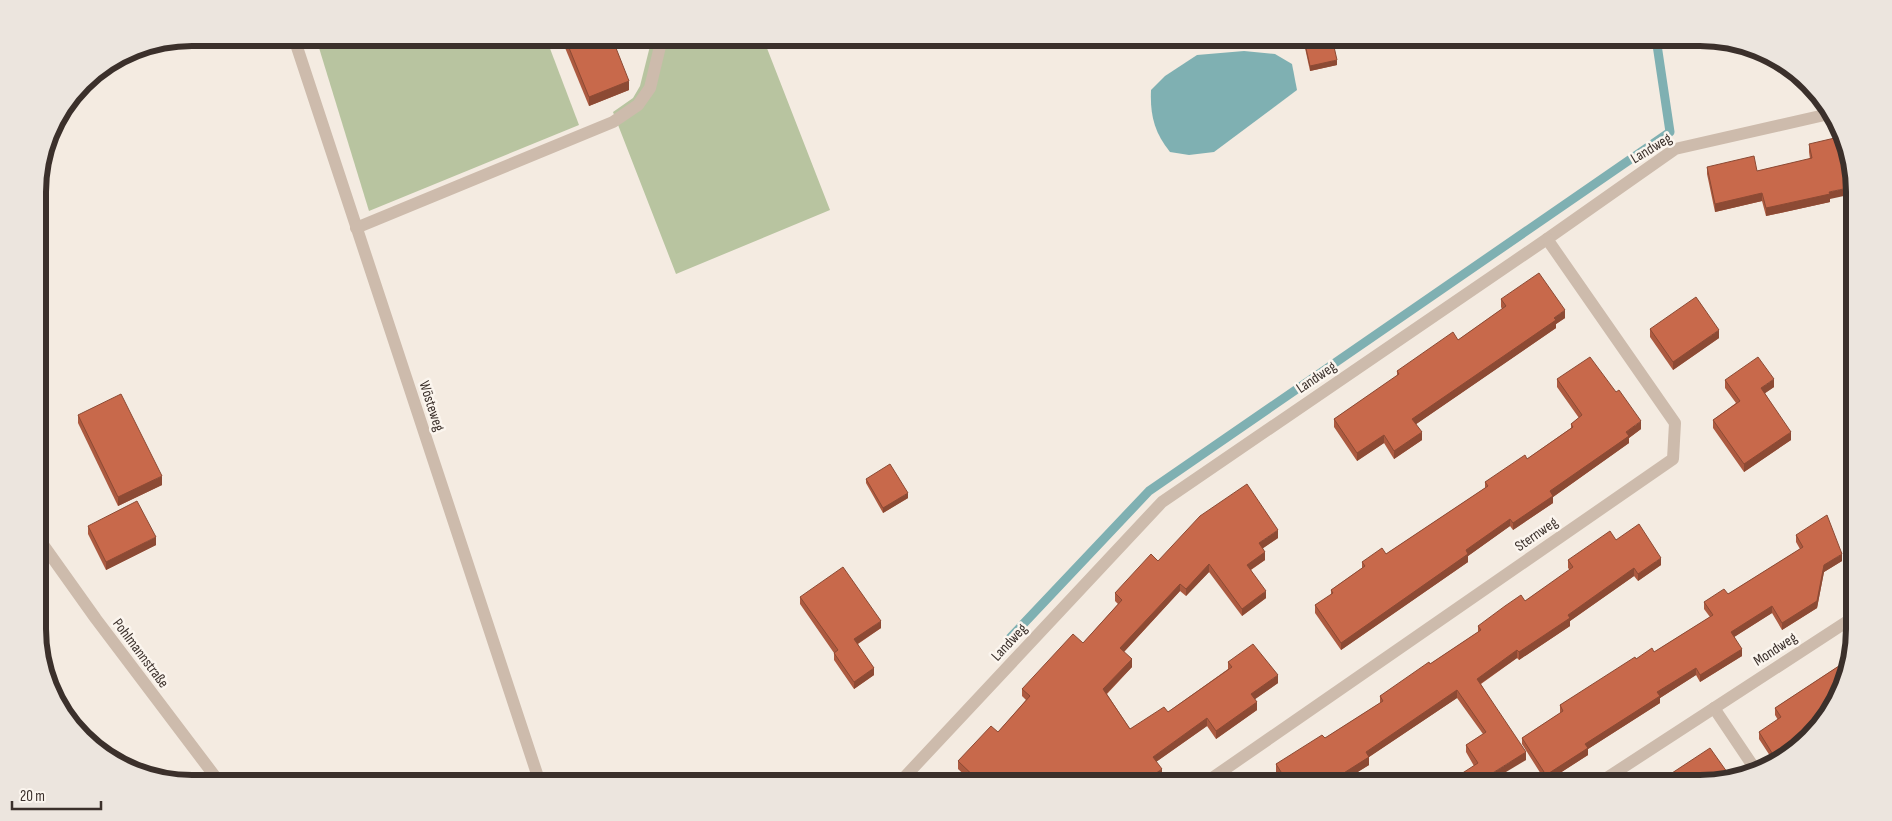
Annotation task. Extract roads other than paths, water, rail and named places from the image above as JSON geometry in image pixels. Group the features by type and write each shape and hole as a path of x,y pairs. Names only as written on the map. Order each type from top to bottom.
{"street":[{"name":"Wösteweg","path":"297,46 537,775"},
{"path":"356,228 613,122 638,105 650,88 660,46"},
{"name":"Landweg","path":"908,775 1162,502 1547,239 1675,149 1824,115"},
{"name":"Sternweg","path":"1218,774 1673,459 1675,423 1547,239"},
{"name":"Pohlmannstraße","path":"46,549 96,619 213,775"},
{"name":"Mondweg","path":"1613,774 1846,622"},
{"path":"1714,708 1752,765"}],"water":[{"path":"1244,51 1275,54 1292,64 1297,90 1214,152 1189,155 1170,152 1160,137 1154,123 1151,107 1151,90 1165,76 1197,55"}],"waterway":[{"path":"1009,639 1149,491 1670,132 1657,46"}]}
